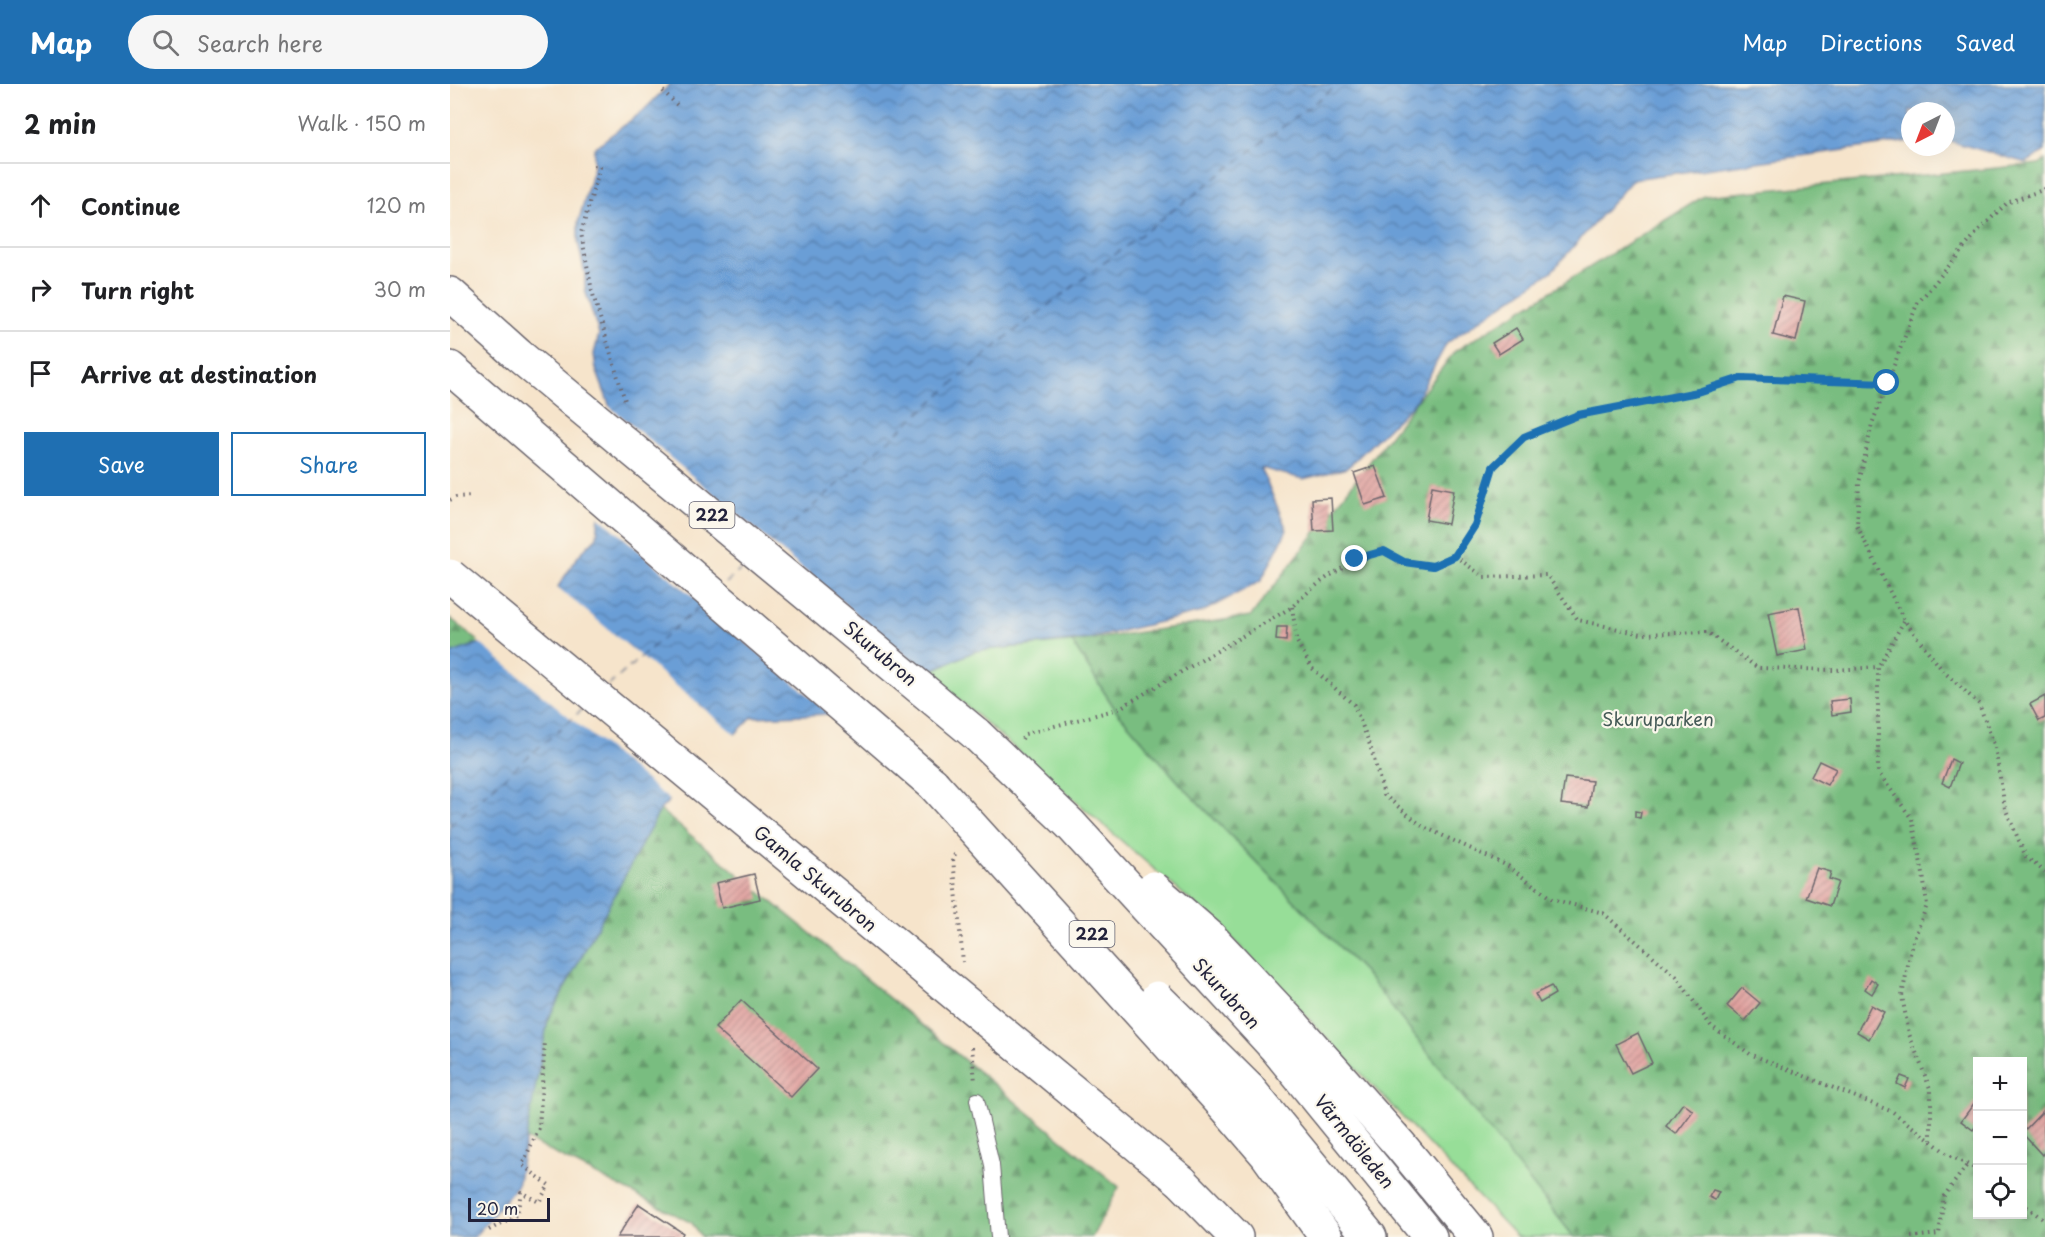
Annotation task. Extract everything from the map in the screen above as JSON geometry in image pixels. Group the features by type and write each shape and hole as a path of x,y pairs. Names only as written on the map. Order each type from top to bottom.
{"main road":[{"name":"Skurubron","path":"450,294 518,355 976,734 1211,938 1285,1037"},
{"path":"450,369 933,783 1370,1237"},
{"name":"Gamla Skurubron","path":"450,576 1181,1181 1236,1237"},
{"path":"1285,1037 1400,1145 1476,1237"},
{"name":"Värmdöleden","path":"1285,1037 1430,1237"},
{"path":"1239,1100 1267,1155 1326,1237"}],"lane":[{"path":"977,1100 992,1165 998,1237"}],"path":[{"path":"663,91 678,106"},
{"path":"594,166 600,167 581,233 592,291 627,409"},
{"path":"2045,189 2007,203 1979,230 1917,303 1872,424 1859,483 1857,526 1904,620 1943,671 1979,704 1995,747 2005,808 2026,857 2045,872"},
{"path":"1313,586 1355,559 1384,551 1404,562 1433,566 1455,556 1475,525 1493,467 1524,437 1578,415 1698,392 1741,378 1887,383"},
{"path":"450,500 456,497 471,496"},
{"path":"1455,556 1484,577 1547,575 1578,620 1641,634 1707,632 1758,668 1835,670 1878,667"},
{"path":"1292,607 1297,642 1312,668 1354,705 1370,745 1384,795 1422,826 1508,866 1552,899 1603,913 1676,976 1711,1026 1750,1054 1893,1112 1931,1141 1973,1168"},
{"path":"1904,620 1878,667 1878,772 1912,819 1927,905 1912,944 1902,996 1909,1034 1931,1091 1931,1141"},
{"path":"489,1230 517,1215 521,1192 539,1202 549,1185 522,1165 539,1128 545,1041"},
{"path":"1911,1237 1939,1234 1944,1196 1966,1165"},
{"path":"2027,1207 2045,1221"}],"green space":[{"name":"Skuruparken","path":"2045,160 2045,1237 1574,1237 1364,972 1182,786 1115,709 1072,642 1251,616 1455,351 1704,196 2039,164"},
{"path":"450,618 481,643 450,654"},
{"path":"1072,642 1115,709 1182,786 1364,972 1574,1237 1517,1237 1221,927 928,673 975,651"},
{"path":"660,810 1119,1187 1092,1237 701,1237 692,1223 524,1138 548,1019"}],"water":[{"path":"670,84 2045,84 2045,151 2026,163 1955,143 1955,102 1901,102 1901,142 1633,179 1552,271 1447,343 1415,402 1347,468 1303,479 1261,468 1287,530 1261,581 1202,612 1087,639 975,651 831,714 752,717 660,810 548,1019 517,1186 474,1237 450,1237 450,654 534,623 579,555 597,537 603,468 610,454 611,410 596,369 594,354 599,334 585,290 585,274 578,242 578,223 594,166 594,148 643,111"}],"pier":[{"path":"604,402 929,675 833,716 596,514 600,468 614,432"},
{"path":"556,586 737,736 672,802 477,641 532,620"}],"building":[{"path":"1783,296 1805,301 1796,341 1773,335"},
{"path":"1516,328 1523,339 1499,354 1492,343"},
{"path":"1375,466 1387,498 1365,505 1354,473"},
{"path":"1432,486 1454,490 1448,524 1426,520"},
{"path":"1331,498 1333,530 1314,531 1312,499"},
{"path":"1799,607 1807,650 1777,656 1768,613"},
{"path":"1277,627 1287,627 1286,641 1276,640"},
{"path":"2045,696 2045,718 2039,721 2030,704"},
{"path":"1850,699 1851,712 1832,715 1830,701"},
{"path":"1951,759 1959,763 1950,787 1942,783"},
{"path":"1819,761 1836,769 1827,785 1811,777"},
{"path":"1565,778 1592,781 1588,807 1561,804"},
{"path":"1635,811 1641,812 1640,818 1635,817"},
{"path":"1817,868 1831,872 1829,879 1838,882 1830,906 1806,898"},
{"path":"754,874 760,899 722,908 716,883"},
{"path":"1871,979 1878,984 1872,994 1865,989"},
{"path":"1551,986 1555,994 1540,1003 1535,994"},
{"path":"1742,988 1760,1003 1745,1021 1727,1006"},
{"path":"741,1000 817,1069 791,1097 715,1028"},
{"path":"1871,1005 1884,1012 1869,1039 1857,1032"},
{"path":"1638,1033 1652,1063 1631,1073 1616,1044"},
{"path":"1901,1076 1909,1079 1905,1088 1897,1084"},
{"path":"1683,1103 1693,1111 1676,1134 1666,1126"},
{"path":"1973,1105 1973,1130 1961,1121"},
{"path":"2043,1111 2045,1151 2042,1155 2027,1138 2027,1128"},
{"path":"1713,1190 1719,1192 1715,1200 1709,1197"},
{"path":"639,1204 683,1233 681,1237 617,1237"}],"ferry route":[{"path":"771,543 1004,339 1339,84"},
{"path":"726,583 747,564"},
{"path":"608,686 702,604"},
{"path":"450,825 585,707"}],"route":[{"path":"1355,559 1384,551 1404,562 1433,566 1455,556 1475,525 1493,467 1524,437 1578,415 1698,392 1741,378 1887,383"}]}
